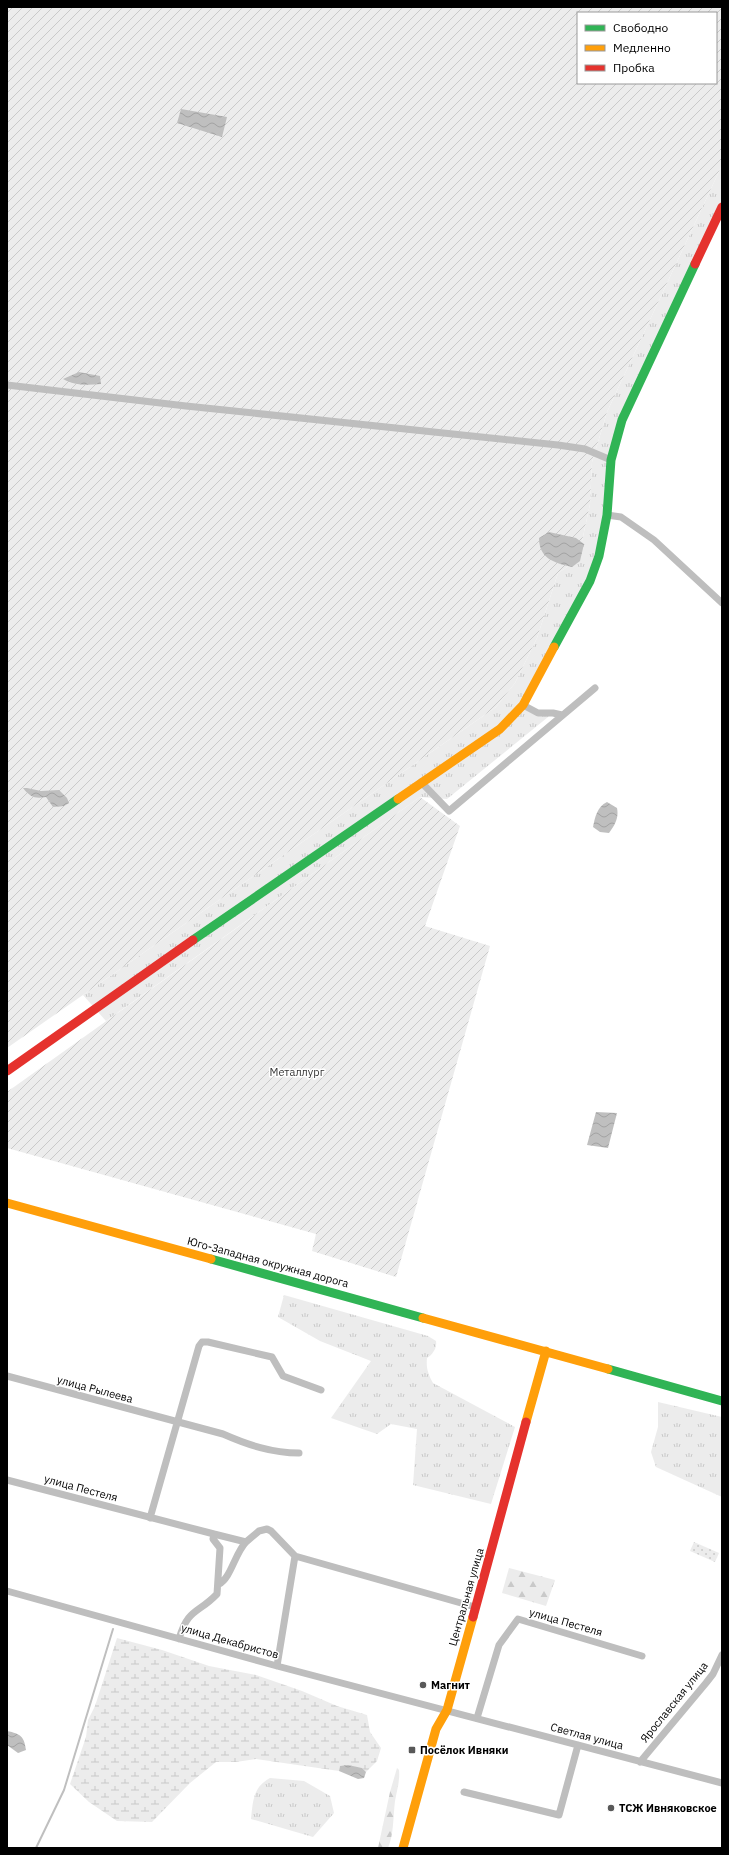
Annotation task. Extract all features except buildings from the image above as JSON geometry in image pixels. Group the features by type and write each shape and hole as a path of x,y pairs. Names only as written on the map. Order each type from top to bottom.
{"main road":[{"path":"7,1071 421,782 500,729 523,705 590,581 599,556 607,515 611,460 622,420 722,207"},
{"name":"Юго-Западная окружная дорога","path":"7,1203 546,1351"},
{"path":"546,1351 722,1401"},
{"name":"Центральная улица","path":"403,1848 436,1729 447,1710 546,1351"}],"street":[{"path":"7,385 186,406 558,445 585,449 611,460"},
{"path":"607,515 621,517 654,540 722,603"},
{"path":"421,782 449,812 594,688"},
{"path":"523,705 538,713 554,713 562,715"},
{"path":"150,1518 199,1346 202,1342 208,1342 272,1357 283,1376 320,1390"},
{"name":"улица Рылеева","path":"7,1376 177,1423 223,1434 250,1446 281,1453 299,1453"},
{"name":"улица Пестеля","path":"7,1480 246,1542"},
{"path":"219,1584 226,1578 239,1548 259,1531 267,1529 271,1531 295,1556 475,1607"},
{"path":"179,1639 186,1620 191,1614 211,1601 218,1594 220,1548 213,1539 214,1534"},
{"path":"277,1666 295,1556"},
{"name":"улица Декабристов","path":"7,1591 277,1666 447,1710"},
{"name":"улица Пестеля","path":"477,1718 498,1645 518,1619 642,1656"},
{"name":"Ярославская улица","path":"640,1762 713,1674 722,1654"},
{"name":"Светлая улица","path":"447,1710 722,1783"},
{"path":"464,1792 558,1815 578,1745"}],"green space":[{"path":"7,7 722,7 722,165 607,412 592,462 590,504 578,560 558,573 537,638 515,683 496,707 7,1048"},
{"path":"722,165 722,207 622,420 599,556 523,705 538,713 553,713 447,799 420,797 106,1021 83,995 496,707 515,683 537,638 558,573 578,560 590,504 592,462 607,412"},
{"name":"Металлург","path":"420,797 460,826 425,926 490,946 396,1277 312,1251 316,1234 7,1148 7,1092"},
{"path":"284,1295 428,1336 436,1341 434,1351 427,1358 428,1371 433,1383 515,1427 491,1504 413,1485 417,1429 391,1424 377,1434 331,1418 371,1361 320,1341 278,1317"},
{"path":"658,1402 722,1417 722,1497 656,1467 651,1452 658,1427"},
{"path":"694,1542 719,1553 715,1562 690,1551"},
{"path":"509,1568 555,1580 546,1606 502,1593"},
{"path":"117,1638 162,1650 209,1666 256,1675 302,1691 337,1706 367,1715 370,1732 381,1748 377,1761 366,1772 362,1768 340,1766 339,1771 256,1759 236,1762 216,1762 190,1783 152,1822 117,1821 89,1802 70,1784 86,1737 88,1720 95,1706"},
{"path":"397,1768 399,1770 399,1778 391,1837 388,1848 378,1848 390,1792"},
{"path":"270,1778 304,1781 330,1796 334,1813 313,1837 251,1819 253,1800 257,1790"}],"water":[{"path":"181,109 227,117 222,137 177,123"},
{"path":"79,372 100,376 101,384 77,384 63,379"},
{"path":"549,532 576,538 584,544 580,561 572,567 549,559 542,551 539,538"},
{"path":"23,788 41,791 59,790 67,798 69,803 64,806 53,807 46,797 33,797"},
{"path":"607,802 617,808 616,821 609,833 600,832 593,827 599,809"},
{"path":"596,1112 617,1113 608,1148 587,1145"},
{"path":"7,1731 21,1736 26,1750 18,1753 7,1745"},
{"path":"348,1765 362,1768 366,1772 364,1778 358,1779 339,1771 340,1766"}],"waterway":[{"path":"36,1848 64,1790 113,1629"}],"traffic: fast":[{"path":"554,647 590,581 599,556 607,515 611,460 622,420 695,264"},
{"path":"193,940 398,799"},
{"path":"211,1259 423,1318"},
{"path":"608,1369 722,1401"}],"traffic: slow":[{"path":"398,799 500,729 523,705 554,647"},
{"path":"7,1203 211,1259"},
{"path":"423,1318 608,1369"},
{"path":"526,1422 546,1351"},
{"path":"403,1848 436,1729 447,1710 473,1617"}],"traffic: jam":[{"path":"695,264 722,207"},
{"path":"7,1071 193,940"},
{"path":"473,1617 526,1422"}],"place":[{"name":"Магнит","path":"423,1685"},
{"name":"Посёлок Ивняки","path":"412,1750"},
{"name":"ТСЖ Ивняковское","path":"611,1808"}]}
